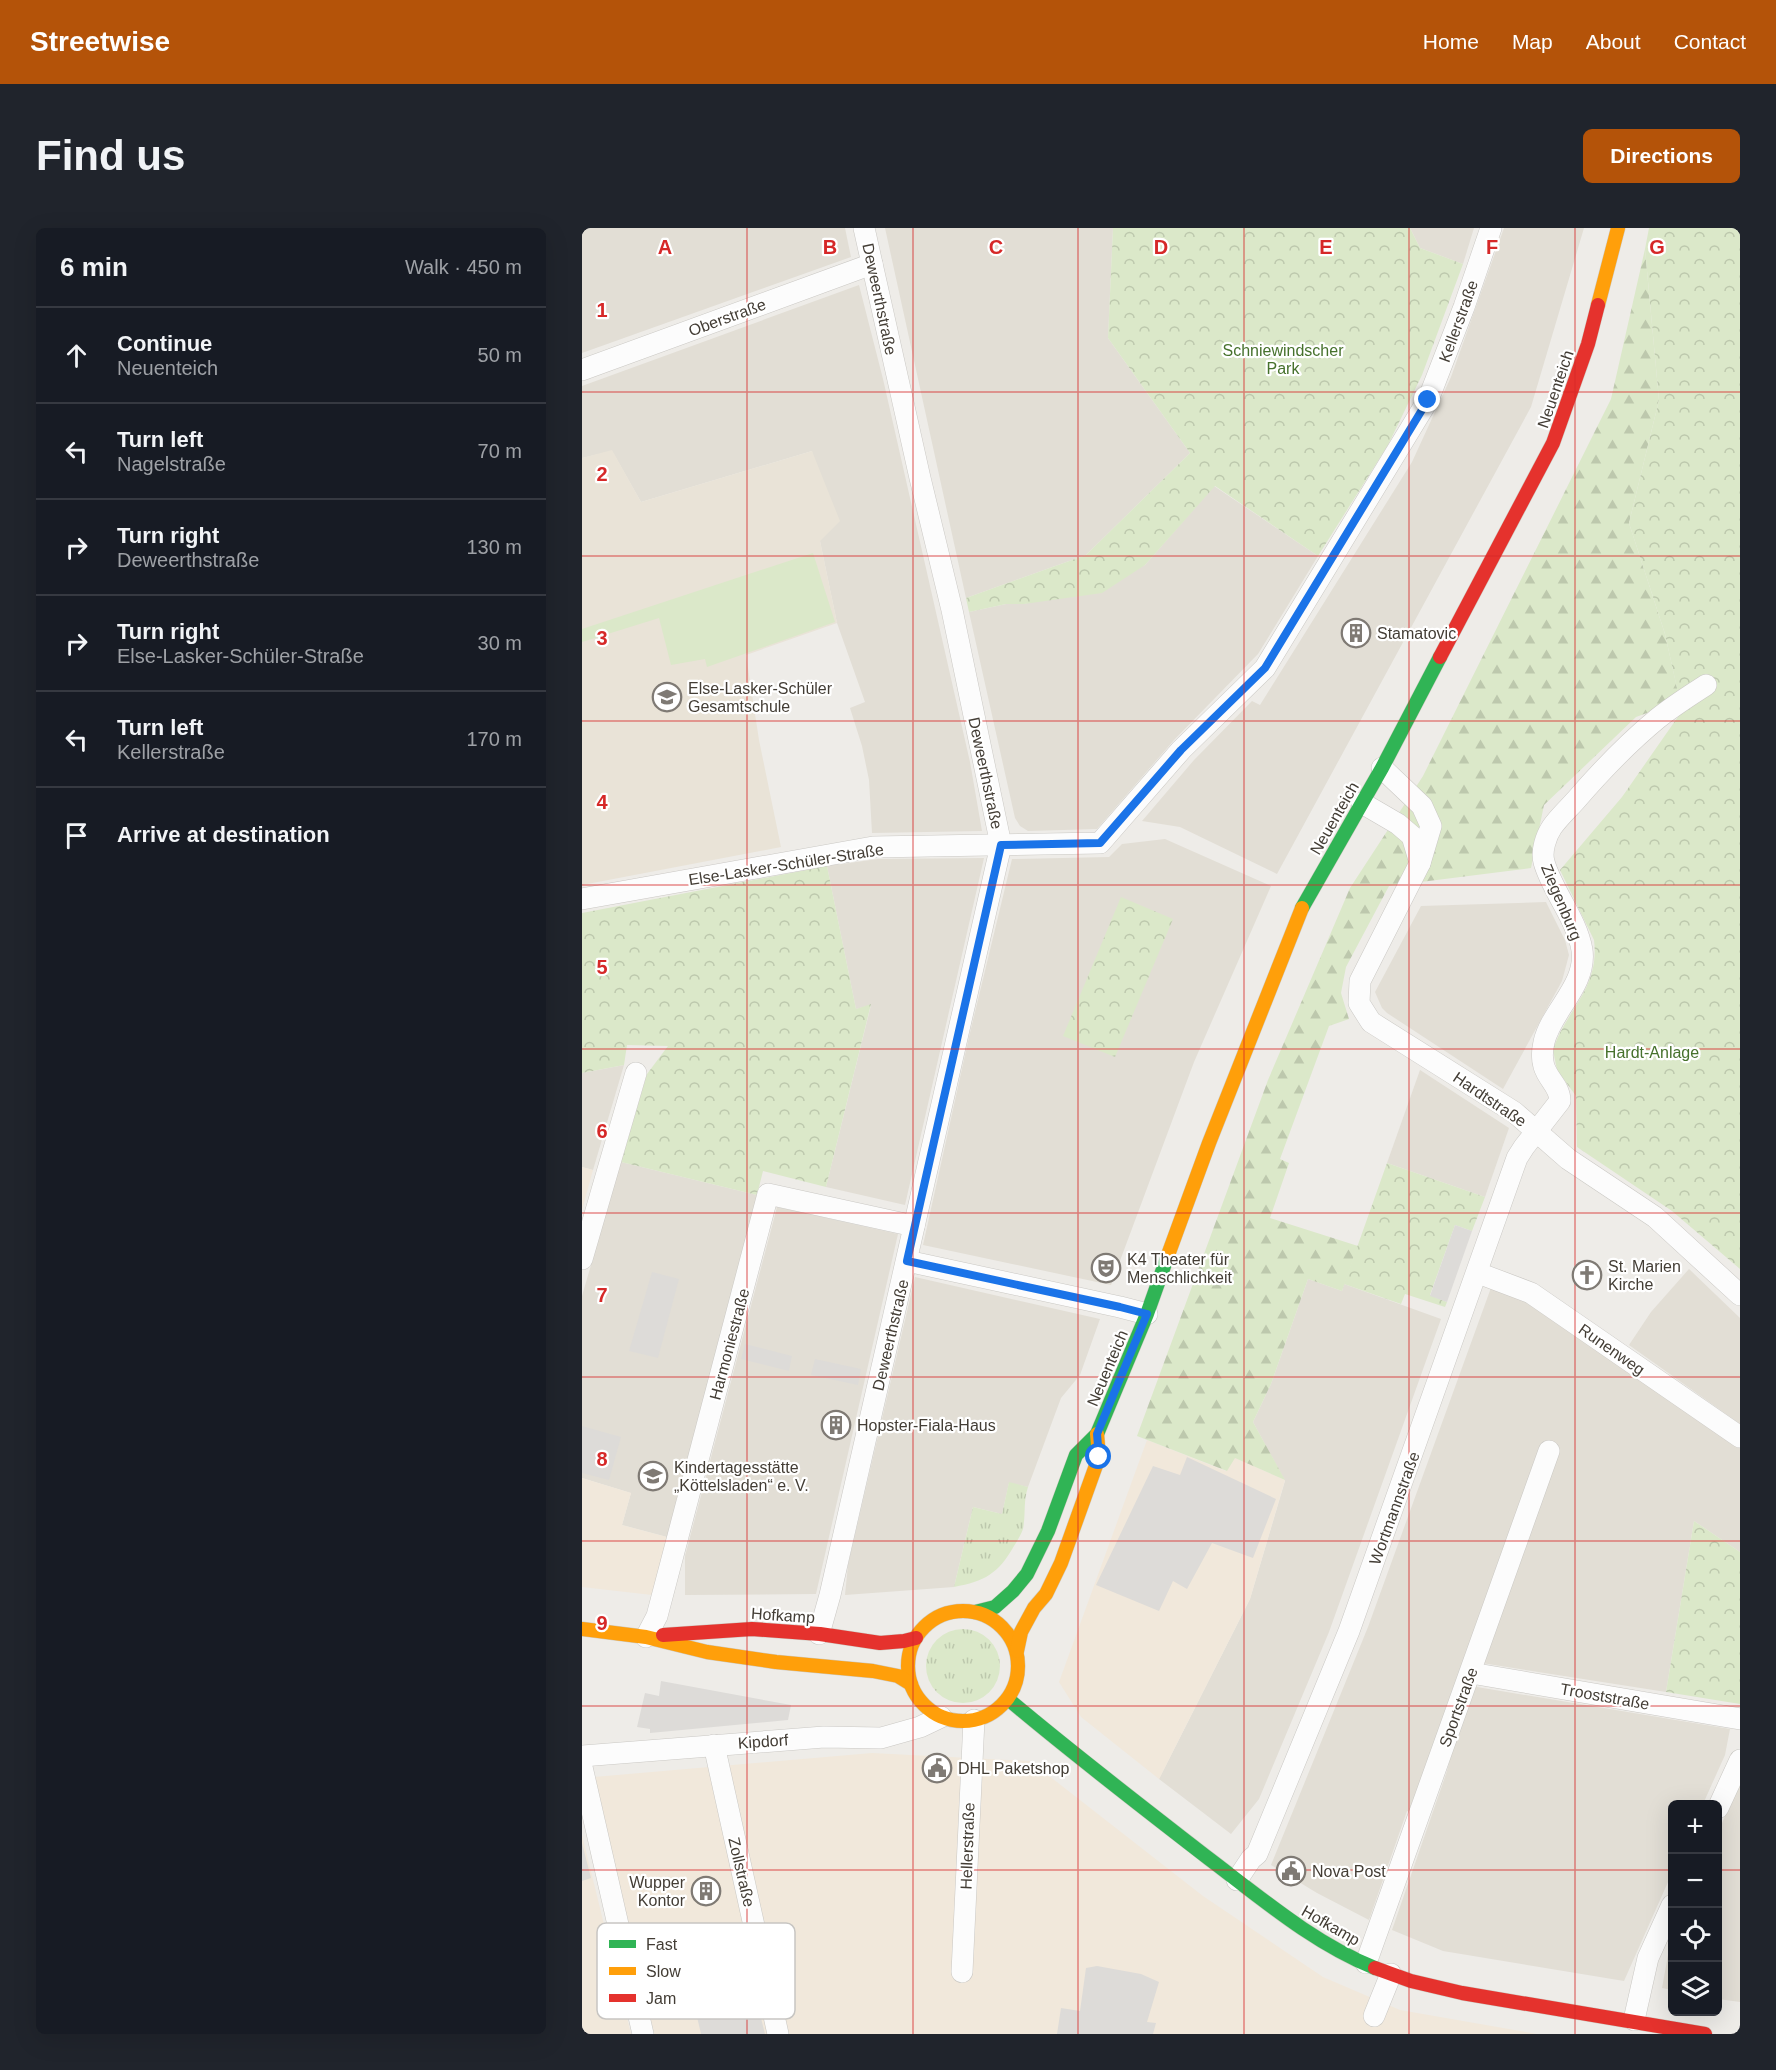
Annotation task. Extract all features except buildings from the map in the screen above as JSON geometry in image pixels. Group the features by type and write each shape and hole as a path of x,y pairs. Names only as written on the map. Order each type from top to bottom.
{"street":[{"name":"Deweerthstraße","path":"815,1650 830,1595 1001,845 952,610 864,228"},
{"name":"Kellerstraße","path":"1100,843 1181,750 1265,668 1428,400 1464,307 1491,228"},
{"name":"Neuenteich","path":"975,1612 995,1607 1013,1592 1027,1574 1048,1531 1076,1455 1097,1434 1147,1314 1209,1143 1307,897 1382,768 1553,443 1588,344 1618,228"},
{"name":"Oberstraße","path":"582,370 872,264"},
{"name":"Ziegenburg","path":"1537,1131 1560,1101 1560,1094 1543,1068 1541,1058 1544,1041 1575,982 1582,958 1582,950 1575,929 1544,862 1544,845 1551,828 1600,772 1655,721 1680,701 1706,685"},
{"name":"Hardtstraße","path":"1382,768 1422,806 1431,826 1420,863 1360,981 1359,1003 1371,1022 1514,1112 1568,1159 1655,1217 1740,1295"},
{"path":"1362,803 1398,824 1412,836 1420,863"},
{"name":"Else-Lasker-Schüler-Straße","path":"582,899 873,847 1100,843"},
{"path":"582,1258 636,1073"},
{"name":"Wortmannstraße","path":"1237,1880 1257,1854 1349,1631 1478,1274 1517,1158 1537,1131"},
{"name":"Harmoniestraße","path":"646,1637 657,1616 768,1194 914,1226"},
{"path":"907,1261 1147,1314"},
{"name":"Runenweg","path":"1478,1274 1531,1293 1740,1437"},
{"name":"Neuenteich","path":"1017,1651 1021,1632 1034,1608 1046,1594 1061,1563 1099,1457 1097,1434"},
{"name":"Sportstraße","path":"1366,1963 1549,1450"},
{"path":"975,1612 997,1622 1006,1630 1017,1651 1018,1676 1008,1699 993,1713 974,1720 957,1721 941,1717 928,1709 918,1698 911,1684 909,1656 916,1638 935,1618 948,1613 975,1612"},
{"name":"Hofkamp","path":"582,1629 646,1637 707,1652 815,1650 874,1644 901,1644 916,1638"},
{"name":"Hofkamp","path":"646,1637 710,1629 766,1629 815,1650 845,1667 898,1676 911,1684"},
{"name":"Trooststraße","path":"1471,1673 1740,1719"},
{"name":"Hofkamp","path":"1008,1699 1107,1781 1237,1880 1299,1927 1343,1953 1391,1974 1451,1991 1634,2020 1705,2034"},
{"name":"Kipdorf","path":"582,1756 671,1751 714,1745 824,1737 881,1738 941,1717"},
{"name":"Hellerstraße","path":"962,1972 974,1720"},
{"name":"Zollstraße","path":"714,1745 753,1923"},
{"path":"1722,1800 1740,1760"},
{"path":"582,1767 618,1923"},
{"path":"1634,2020 1648,1958 1671,1908"},
{"path":"1370,2024 1391,1974"},
{"path":"640,2019 643,2034"},
{"name":"Zollstraße","path":"775,2019 778,2034"}],"shaded area":[{"path":"582,228 845,228 851,257 582,353"},
{"path":"885,228 1113,228 1108,338 1190,453 1086,555 966,598"},
{"path":"1410,228 1474,228 1463,264 1420,248"},
{"path":"1504,228 1584,228 1531,407 1277,874 1180,827 1142,821 1194,760 1252,701 1260,705 1412,462 1451,377"},
{"path":"859,285 883,379 970,762 982,831 872,833 869,780 862,746 850,708 865,702 837,623 820,541 812,451 641,502 612,451 582,458 582,386"},
{"name":"Else-Lasker-Schüler Gesamtschule","path":"612,450 641,502 812,451 840,521 820,541 837,623 746,655 759,740 781,847 582,885 582,458"},
{"path":"1214,486 1318,556 1258,654 1174,740 1097,829 1028,831 1020,826 1015,818 969,612 1006,604 1024,604 1145,565"},
{"path":"1165,839 1271,886 1194,1062 1111,1285 923,1245 969,1037 1012,859 1109,857 1122,844"},
{"path":"984,858 905,1205 826,1187 871,1005 856,1009 827,866 878,859"},
{"path":"1546,902 1565,940 1569,955 1562,981 1503,1089 1382,1008 1375,992 1421,906"},
{"path":"624,1065 593,1170 582,1167 582,1073"},
{"path":"1420,1070 1509,1128 1485,1197 1387,1163"},
{"path":"621,1162 757,1195 667,1537 622,1525 631,1493 582,1478 582,1296"},
{"path":"582,1167 593,1170 582,1210"},
{"path":"777,1207 898,1234 816,1594 685,1595 685,1556"},
{"path":"1455,1225 1472,1231 1447,1302 1430,1296"},
{"path":"1689,1269 1740,1318 1740,1424 1629,1345 1651,1312"},
{"path":"652,1272 679,1279 658,1358 629,1351"},
{"path":"915,1277 1100,1319 1080,1375 1061,1398 1028,1487 1009,1483 1002,1514 973,1507 954,1587 845,1595 848,1565"},
{"path":"1308,1279 1342,1291 1344,1284 1441,1319 1329,1632 1259,1799 1231,1834 1159,1779 1250,1599 1285,1481 1253,1422 1271,1384"},
{"path":"1492,1285 1522,1297 1740,1448 1740,1552 1694,1521 1666,1692 1469,1661 1415,1813 1407,1811 1369,1920 1317,1893 1271,1865 1368,1627"},
{"path":"745,1344 792,1356 789,1371 741,1359"},
{"path":"815,1359 861,1369 858,1385 811,1375"},
{"path":"582,1426 621,1437 609,1480 582,1473"},
{"path":"1147,1440 1226,1471 1234,1457 1285,1480 1250,1599 1159,1779 1081,1717 1059,1682"},
{"path":"1187,1457 1276,1499 1253,1558 1212,1543 1187,1589 1173,1581 1159,1611 1096,1585 1153,1466 1180,1475"},
{"path":"582,1478 631,1493 622,1525 667,1537 652,1595 582,1587"},
{"path":"661,1681 791,1705 788,1720 650,1733 650,1729 637,1727 645,1693 659,1696"},
{"path":"1471,1686 1730,1729 1725,1755 1705,1800 1668,1800 1668,1882 1624,1981 1443,1951 1392,1930 1446,1774"},
{"path":"872,1753 1030,1761 1203,1896 1323,1977 1400,2010 1537,2034 654,2034 650,2019 795,2019 795,1923 628,1923 594,1777"},
{"path":"1740,1782 1740,2002 1722,2000 1722,1823"},
{"path":"582,1835 604,1923 597,1923 597,2019 627,2019 631,2034 582,2034"},
{"path":"582,1843 591,1878 582,1881"},
{"path":"1668,1955 1668,1989 1662,1988"},
{"path":"1097,1966 1141,1974 1159,1982 1147,2022 1156,2023 1153,2034 1057,2034 1061,2008 1080,2011 1086,1968"},
{"path":"697,2019 761,2019 765,2034 701,2034"}],"green space":[{"name":"Schniewindscher Park","path":"1113,228 1410,228 1420,248 1463,264 1422,375 1388,445 1318,556 1215,486 1145,565 1102,593 1024,604 1006,604 969,612 966,598 1086,555 1190,453 1108,338"},
{"name":"Hardt-Anlage","path":"1649,228 1740,228 1740,1269 1672,1211 1577,1147 1576,1096 1557,1070 1553,1050 1587,986 1594,957 1594,940 1560,870 1622,797 1682,711 1665,634 1629,523 1659,400 1645,249"},
{"path":"1645,249 1659,400 1629,523 1665,634 1680,701 1636,717 1544,805 1531,868 1389,886 1346,967 1341,993 1349,1019 1329,1026 1280,1159 1289,1163 1270,1218 1358,1246 1342,1291 1308,1279 1271,1384 1253,1422 1285,1480 1235,1458 1227,1471 1137,1436 1268,1080 1350,888 1423,776 1611,399"},
{"path":"813,553 835,622 707,667 705,659 671,665 659,618 582,642 582,629"},
{"path":"827,866 856,1009 871,1004 826,1187 763,1171 757,1195 621,1162 647,1074 668,1046 627,1045 624,1065 582,1073 582,913"},
{"path":"1121,897 1173,919 1115,1057 1063,1036"},
{"path":"1387,1163 1485,1197 1472,1231 1455,1225 1430,1295 1447,1302 1445,1307 1405,1294 1401,1304 1344,1284"},
{"path":"1009,1482 1028,1487 1023,1529 1020,1536 1008,1556 990,1575 954,1587 973,1507 1002,1514"},
{"path":"1694,1521 1740,1552 1740,1704 1666,1692"},
{"path":"963,1629 977,1632 989,1640 997,1652 1000,1666 997,1680 989,1692 977,1700 963,1703 949,1700 937,1692 929,1680 926,1666 929,1652 937,1640 949,1632"}],"traffic: fast":[{"path":"1302,908 1382,768 1440,657"},
{"path":"975,1612 995,1607 1027,1574 1048,1531 1076,1455 1097,1434 1147,1314 1168,1255"},
{"path":"1008,1699 1107,1780 1268,1904 1330,1946 1375,1968"}],"traffic: slow":[{"path":"1598,305 1618,228"},
{"path":"1168,1255 1209,1143 1302,908"},
{"path":"1017,1651 1021,1632 1034,1608 1046,1594 1061,1563 1099,1457 1097,1434"},
{"path":"963,1611 984,1615 1002,1627 1014,1645 1018,1666 1014,1687 1002,1705 984,1717 963,1721 942,1717 924,1705 912,1687 908,1666 912,1645 924,1627 942,1615 963,1611"},
{"path":"582,1629 646,1637 707,1652 776,1662 873,1671 898,1676 911,1684"}],"traffic: jam":[{"path":"1440,657 1553,443 1588,344 1598,305"},
{"path":"663,1635 752,1629 820,1634 880,1643 916,1638"},
{"path":"1375,1968 1411,1981 1462,1993 1705,2034"}],"place":[{"name":"Stamatovic","path":"1356,633"},
{"name":"Else-Lasker-Schüler Gesamtschule","path":"667,697"},
{"name":"K4 Theater für Menschlichkeit","path":"1106,1268"},
{"name":"St. Marien Kirche","path":"1587,1275"},
{"name":"Hopster-Fiala-Haus","path":"836,1425"},
{"name":"Kindertagesstätte „Köttelsladen“ e. V.","path":"653,1476"},
{"name":"DHL Paketshop","path":"937,1768"},
{"name":"Nova Post","path":"1291,1871"},
{"name":"Wupper Kontor","path":"706,1891"}],"route":[{"path":"1099,1457 1097,1434 1147,1314 907,1261 1001,845 1100,843 1181,750 1265,668 1428,400"}]}
